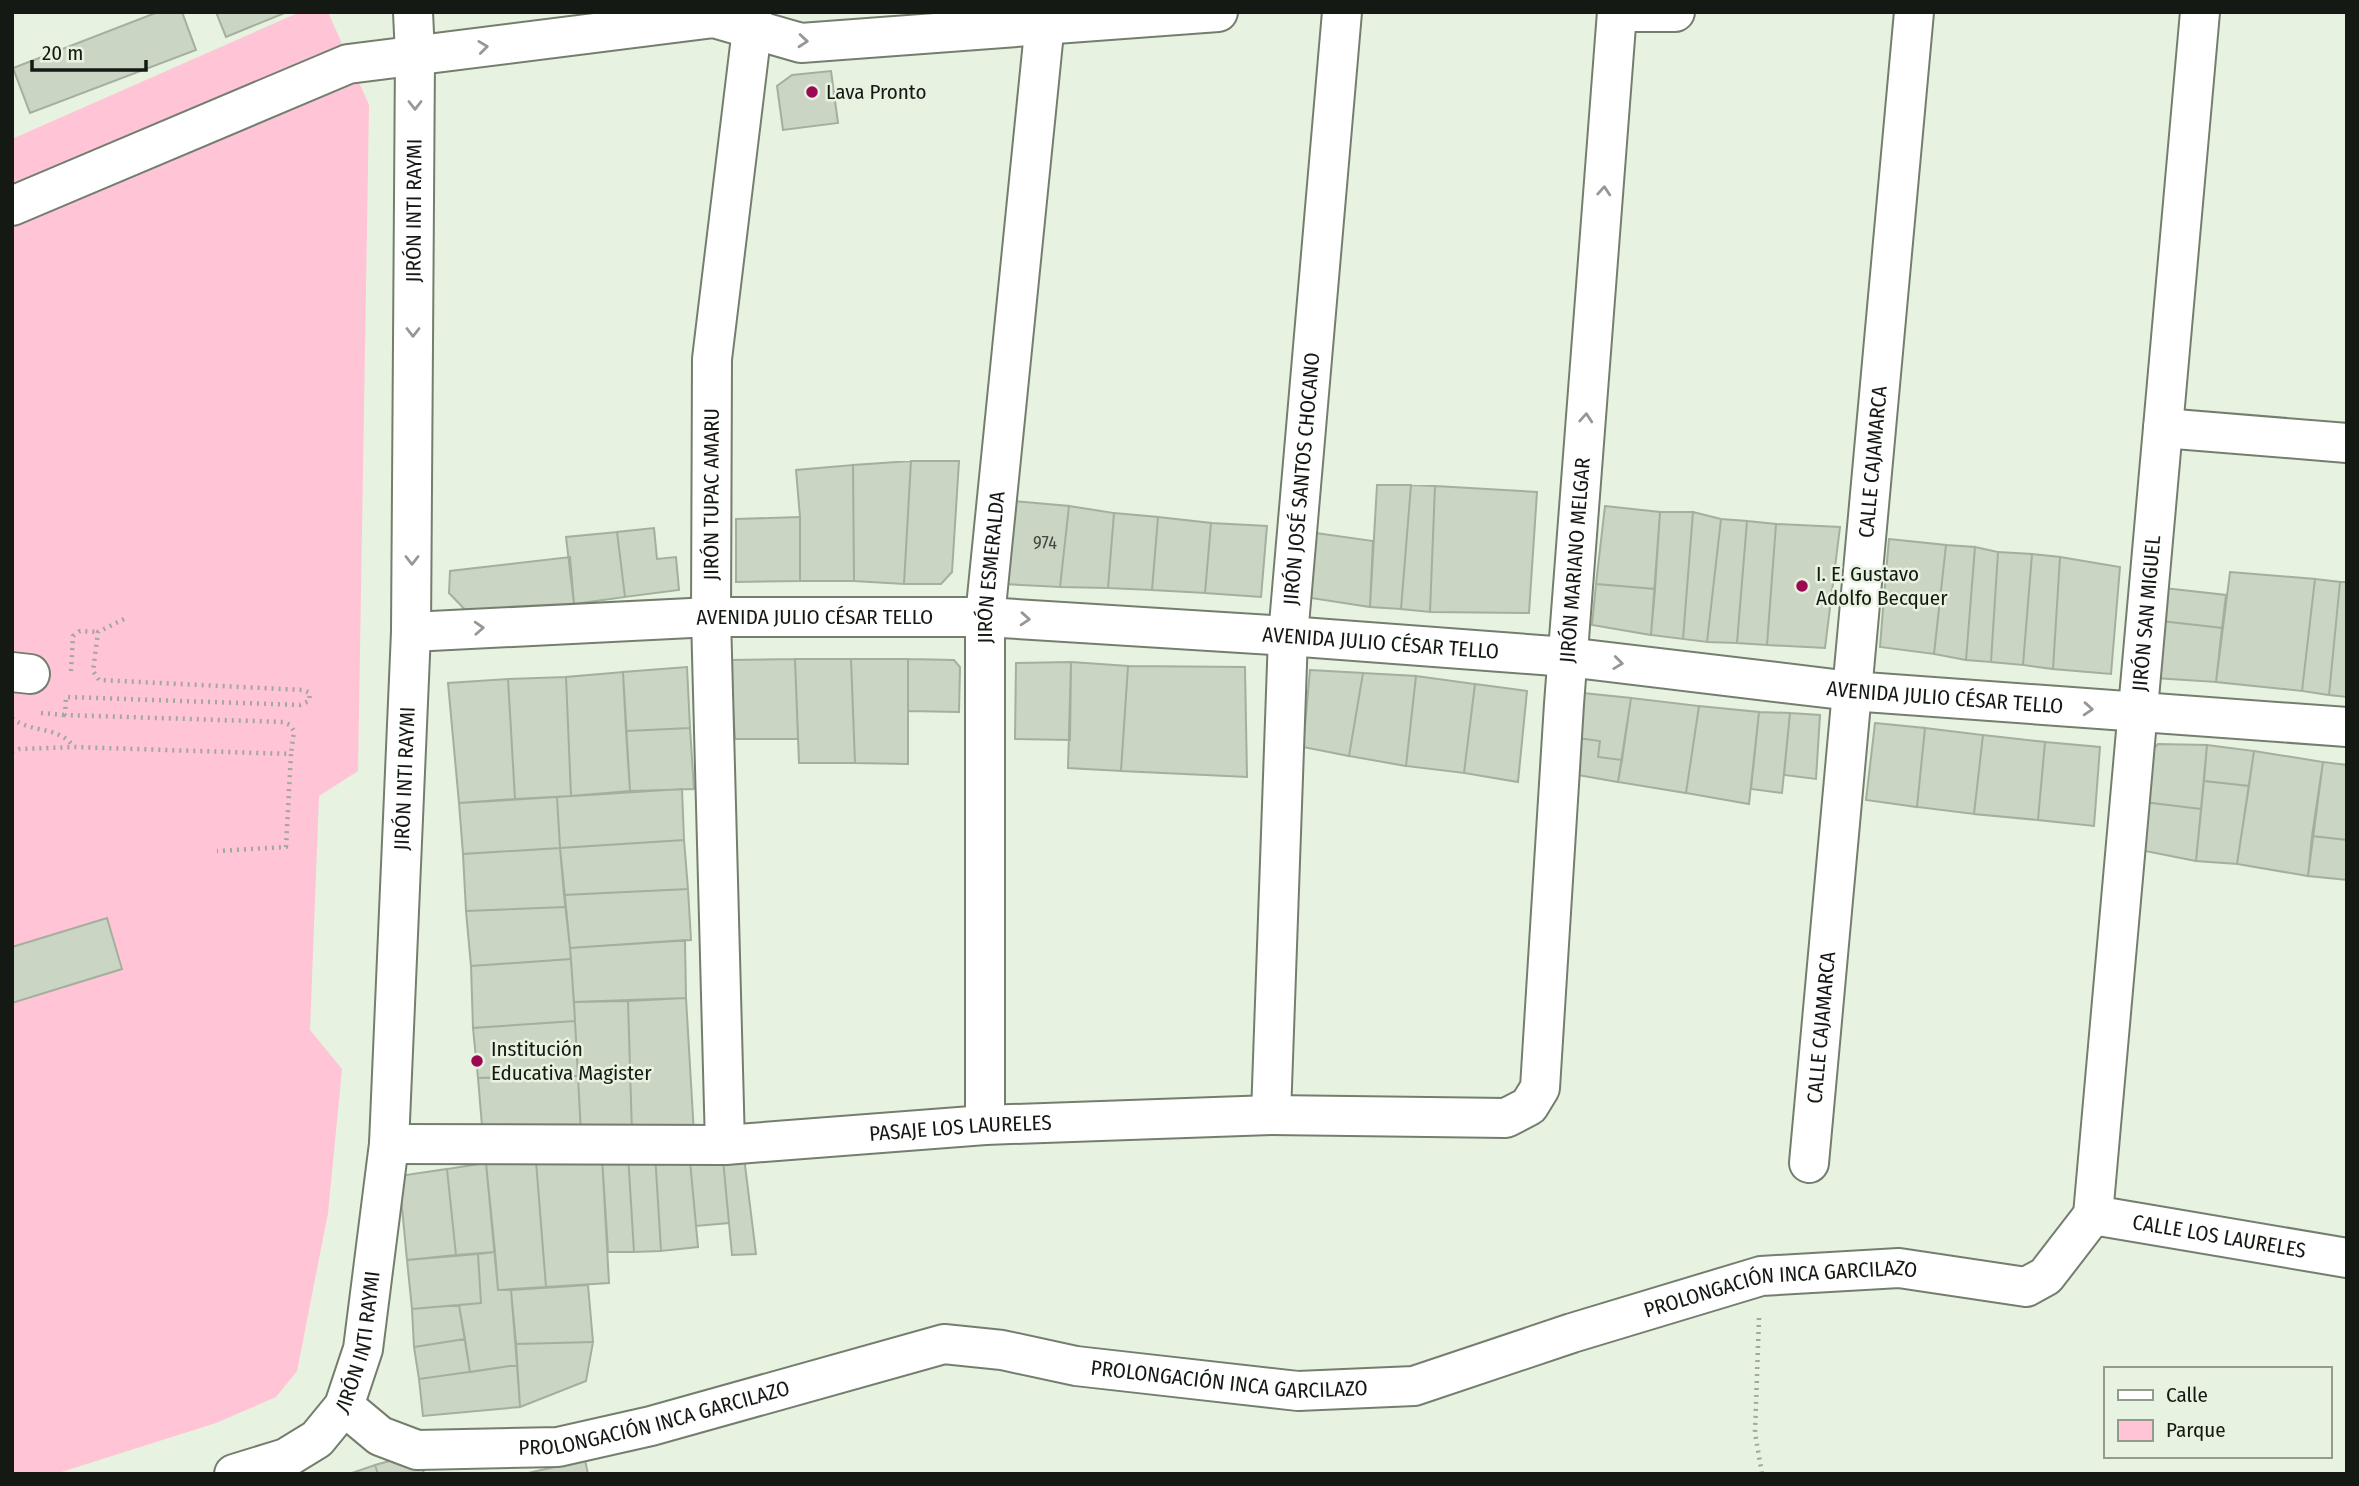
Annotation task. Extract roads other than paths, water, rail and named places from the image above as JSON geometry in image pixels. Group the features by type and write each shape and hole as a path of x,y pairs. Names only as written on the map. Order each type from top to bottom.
{"street":[{"name":"JIRÓN INTI RAYMI","path":"236,1473 286,1458 317,1439 344,1406 363,1349 389,1144 411,632 415,55 413,12"},
{"path":"12,206 348,64 715,18 752,21 801,43 1046,19 1218,12"},
{"name":"JIRÓN JOSÉ SANTOS CHOCANO","path":"1271,1115 1288,636 1342,12"},
{"name":"JIRÓN MARIANO MELGAR","path":"1528,1106 1540,1088 1567,657 1618,12"},
{"path":"1631,12 1675,12"},
{"name":"CALLE CAJAMARCA","path":"1809,1163 1914,12"},
{"name":"JIRÓN SAN MIGUEL","path":"2093,1215 2200,12"},
{"name":"JIRÓN ESMERALDA","path":"985,1125 985,617 1046,19"},
{"name":"JIRÓN TUPAC AMARU","path":"725,1145 711,617 712,359 752,21"},
{"path":"2163,428 2347,443"},
{"name":"AVENIDA JULIO CÉSAR TELLO","path":"411,632 711,617 985,617 1567,657 1851,691 2347,727"},
{"name":"PASAJE LOS LAURELES","path":"389,1144 725,1145 985,1125 1271,1115 1506,1118 1528,1106"},
{"name":"CALLE LOS LAURELES","path":"2093,1215 2347,1258"},
{"name":"PROLONGACIÓN INCA GARCILAZO","path":"344,1406 380,1436 417,1450 558,1447 651,1426 944,1344 1002,1350 1076,1366 1298,1391 1414,1386 1572,1333 1762,1276 1899,1268 2026,1287 2046,1276 2093,1215"}],"place":[{"name":"Lava Pronto","path":"812,92"},
{"name":"I. E. Gustavo Adolfo Becquer","path":"1802,586"},
{"name":"Institución Educativa Magister","path":"477,1061"}]}
